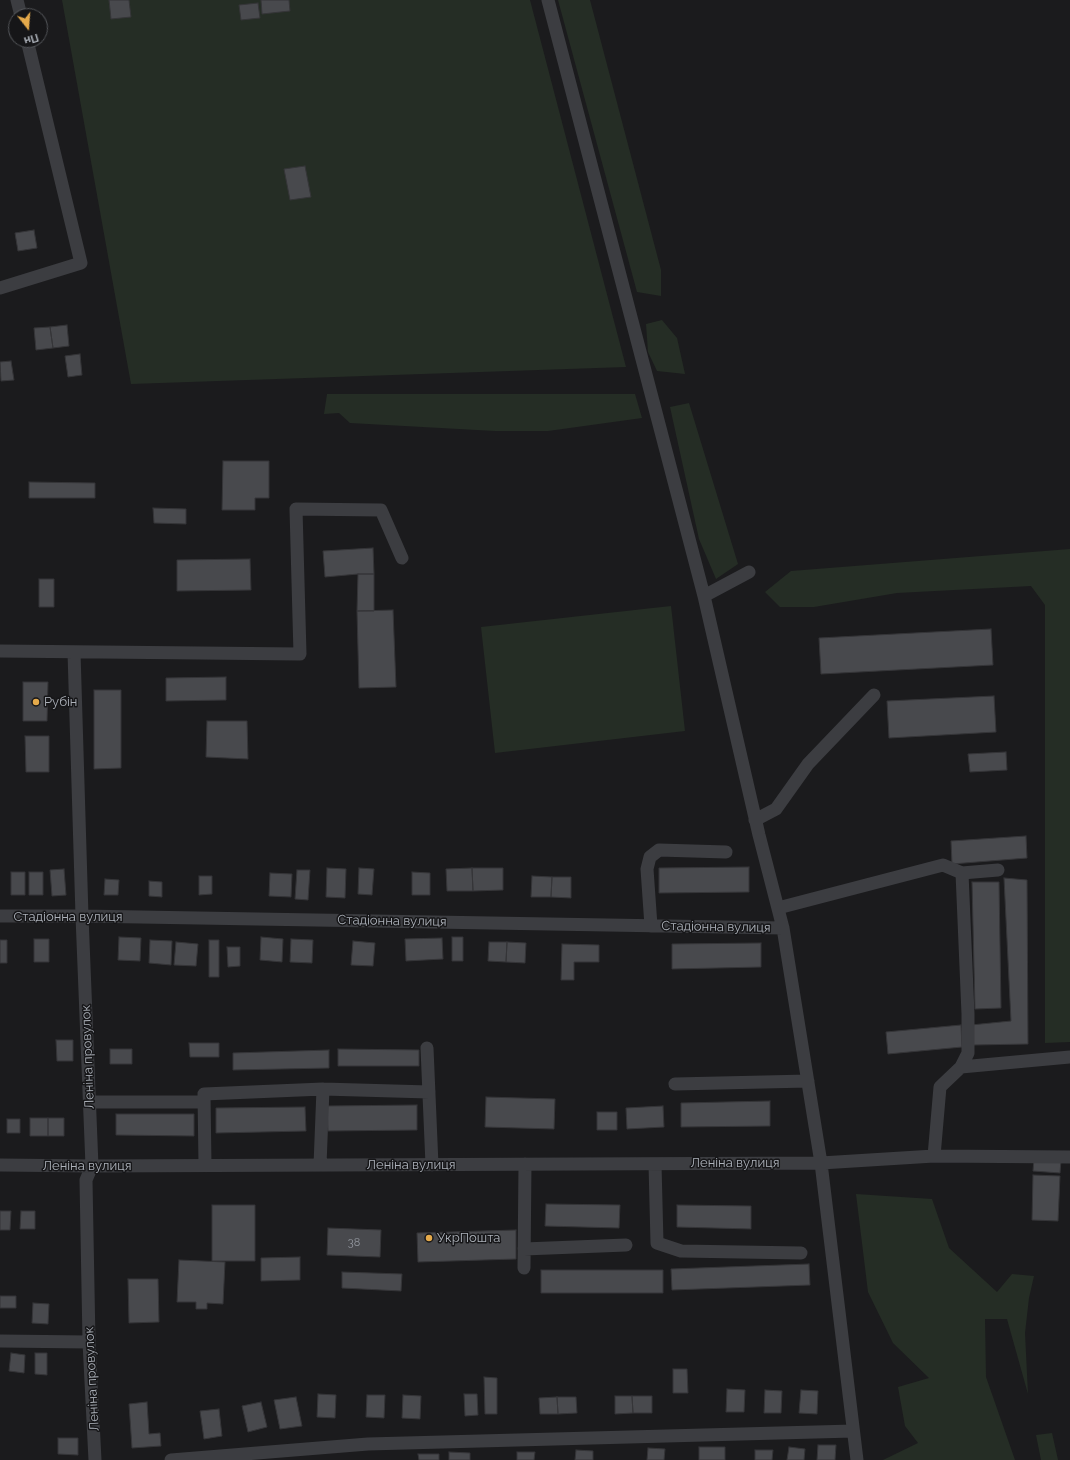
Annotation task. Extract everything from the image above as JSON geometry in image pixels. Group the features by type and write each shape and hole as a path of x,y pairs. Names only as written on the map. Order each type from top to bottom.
{"street":[{"path":"548,0 704,596 755,820 783,928 821,1163 857,1460"},
{"path":"0,288 81,263 29,48"},
{"path":"0,651 300,654 296,509 381,510 402,558"},
{"path":"704,596 749,572"},
{"name":"Леніна провулок","path":"74,652 82,916 92,1166 86,1180 89,1342 95,1460"},
{"path":"755,820 776,808 808,764 874,695"},
{"path":"651,926 647,869 650,857 659,850 726,852"},
{"path":"778,908 944,865 962,873 998,870"},
{"path":"934,1156 940,1087 961,1067 968,1054 962,873"},
{"name":"Стадіонна вулиця","path":"0,916 82,916 783,928"},
{"path":"427,1048 432,1165"},
{"path":"961,1067 1070,1057"},
{"path":"675,1084 808,1081"},
{"path":"205,1166 204,1094 323,1089 429,1092"},
{"path":"320,1165 323,1089"},
{"path":"90,1102 204,1102"},
{"name":"Леніна вулиця","path":"0,1165 205,1166 821,1163 934,1156 1070,1157"},
{"path":"524,1268 525,1164"},
{"path":"655,1164 657,1243 681,1251 801,1253"},
{"path":"524,1248 626,1245"},
{"path":"0,1342 89,1342"},
{"path":"171,1460 368,1444 853,1432"}],"shaded area":[{"path":"62,0 530,0 626,367 131,384"},
{"path":"558,0 590,0 661,270 661,296 637,292"},
{"path":"662,320 677,338 685,374 657,371 648,352 646,324"},
{"path":"327,394 635,394 642,418 548,431 495,431 350,423 339,413 324,414"},
{"path":"689,403 738,564 716,579 699,539 670,407"},
{"path":"1070,549 1070,1042 1045,1043 1045,605 1031,586 897,593 814,607 780,607 765,592 791,571"},
{"path":"671,606 685,731 495,753 481,627"},
{"path":"856,1194 932,1199 949,1248 997,1292 1012,1274 1034,1276 1029,1298 1025,1333 1028,1394 1007,1319 985,1319 986,1377 1015,1460 883,1460 918,1443 905,1426 898,1387 929,1378 893,1343 868,1292"},
{"path":"1052,1433 1058,1460 1041,1460 1036,1435"}],"building":[{"path":"109,0 129,0 131,17 111,19"},
{"path":"261,0 289,0 290,11 262,14"},
{"path":"258,3 260,18 241,20 239,5"},
{"path":"305,166 311,197 290,200 284,169"},
{"path":"34,230 37,248 18,251 15,233"},
{"path":"67,325 69,346 53,348 50,327"},
{"path":"50,327 53,348 36,350 34,328"},
{"path":"80,354 82,375 68,377 65,356"},
{"path":"11,361 14,380 1,381 0,362"},
{"path":"223,461 269,461 269,498 255,498 255,510 222,510"},
{"path":"29,482 95,483 95,498 29,498"},
{"path":"153,508 186,509 186,524 154,523"},
{"path":"373,548 374,574 325,577 323,551"},
{"path":"250,559 251,590 177,591 177,560"},
{"path":"358,574 374,574 374,611 357,611"},
{"path":"39,579 54,579 54,607 39,607"},
{"path":"393,610 396,687 359,688 357,611"},
{"path":"991,629 993,665 821,674 819,638"},
{"path":"226,677 226,700 166,701 166,678"},
{"path":"23,682 48,682 47,721 23,721"},
{"path":"94,690 121,690 121,768 94,769"},
{"path":"994,696 996,732 889,738 887,701"},
{"path":"207,721 247,721 248,759 206,757"},
{"path":"25,736 49,736 49,772 26,772"},
{"path":"1006,752 1007,770 970,772 968,754"},
{"path":"1026,836 1027,858 952,864 951,841"},
{"path":"749,867 749,892 659,893 659,868"},
{"path":"327,868 346,869 345,898 326,897"},
{"path":"359,868 374,869 372,895 358,894"},
{"path":"472,868 473,891 447,891 446,869"},
{"path":"472,868 503,868 503,890 473,891"},
{"path":"64,869 66,895 52,896 50,870"},
{"path":"297,870 310,870 308,900 295,899"},
{"path":"11,872 25,872 25,895 11,895"},
{"path":"29,872 43,872 43,895 29,895"},
{"path":"412,872 430,873 430,895 412,895"},
{"path":"270,873 292,874 291,897 269,896"},
{"path":"199,876 212,876 212,894 199,895"},
{"path":"532,876 552,877 551,897 531,897"},
{"path":"552,877 571,877 571,898 551,897"},
{"path":"1004,878 1027,880 1028,1044 973,1045 971,1025 1011,1021"},
{"path":"105,879 119,880 118,895 104,895"},
{"path":"149,881 162,882 162,897 149,896"},
{"path":"972,882 999,882 1001,1008 975,1009"},
{"path":"119,937 141,938 140,961 118,960"},
{"path":"261,937 283,939 282,962 260,960"},
{"path":"452,937 463,937 463,961 452,961"},
{"path":"442,938 443,959 406,961 405,939"},
{"path":"34,939 49,939 49,962 34,962"},
{"path":"291,939 313,940 312,963 290,962"},
{"path":"0,940 7,940 7,963 0,963"},
{"path":"150,940 172,941 171,965 149,963"},
{"path":"209,940 219,940 219,977 209,977"},
{"path":"353,941 375,943 373,966 351,965"},
{"path":"176,942 198,944 196,966 174,965"},
{"path":"489,942 507,942 506,962 488,961"},
{"path":"507,942 526,943 525,963 506,962"},
{"path":"761,943 761,967 672,969 672,944"},
{"path":"562,944 599,945 599,962 574,962 574,980 561,980"},
{"path":"227,947 240,947 240,966 228,967"},
{"path":"961,1025 962,1047 888,1054 886,1032"},
{"path":"56,1040 73,1040 73,1061 57,1061"},
{"path":"189,1043 219,1043 219,1057 190,1057"},
{"path":"110,1049 132,1049 132,1064 110,1064"},
{"path":"338,1049 419,1050 419,1066 338,1066"},
{"path":"329,1050 329,1068 233,1070 233,1053"},
{"path":"486,1097 555,1099 554,1129 485,1127"},
{"path":"770,1101 770,1126 681,1127 681,1103"},
{"path":"417,1105 417,1130 328,1131 327,1106"},
{"path":"663,1106 664,1127 627,1129 626,1108"},
{"path":"305,1107 306,1131 216,1133 216,1108"},
{"path":"597,1112 617,1112 617,1130 597,1130"},
{"path":"116,1114 194,1114 194,1136 116,1135"},
{"path":"30,1118 48,1118 48,1136 30,1136"},
{"path":"48,1118 64,1118 64,1136 48,1136"},
{"path":"7,1119 20,1119 20,1133 7,1133"},
{"path":"1034,1158 1061,1160 1060,1173 1033,1171"},
{"path":"1033,1175 1060,1176 1058,1221 1032,1220"},
{"path":"546,1204 620,1205 619,1228 545,1226"},
{"path":"212,1205 255,1205 255,1261 212,1261"},
{"path":"677,1205 751,1206 751,1229 677,1227"},
{"path":"0,1211 11,1211 10,1230 0,1230"},
{"path":"21,1211 35,1211 35,1229 20,1229"},
{"path":"328,1228 381,1230 380,1257 327,1255"},
{"path":"516,1230 516,1259 418,1262 417,1233"},
{"path":"300,1257 300,1280 261,1281 261,1258"},
{"path":"179,1260 225,1262 223,1304 207,1303 207,1309 196,1309 196,1302 177,1302"},
{"path":"809,1264 810,1285 672,1290 671,1269"},
{"path":"541,1270 663,1270 663,1293 541,1293"},
{"path":"342,1272 402,1274 401,1291 342,1288"},
{"path":"128,1279 158,1279 159,1322 129,1323"},
{"path":"0,1296 16,1296 16,1308 0,1308"},
{"path":"33,1303 49,1304 48,1324 32,1323"},
{"path":"11,1353 25,1355 24,1373 9,1371"},
{"path":"35,1353 47,1353 47,1375 35,1374"},
{"path":"673,1369 687,1369 688,1393 673,1393"},
{"path":"484,1377 497,1378 497,1414 485,1414"},
{"path":"727,1389 745,1390 744,1412 726,1412"},
{"path":"765,1390 782,1391 781,1413 764,1413"},
{"path":"801,1390 818,1391 817,1414 799,1413"},
{"path":"318,1394 336,1395 335,1418 317,1417"},
{"path":"464,1394 477,1394 478,1415 465,1416"},
{"path":"367,1395 385,1395 384,1418 366,1417"},
{"path":"403,1395 421,1396 420,1419 402,1418"},
{"path":"615,1396 632,1396 633,1413 615,1414"},
{"path":"632,1396 652,1396 652,1413 633,1413"},
{"path":"296,1397 302,1426 280,1429 274,1400"},
{"path":"557,1397 558,1414 540,1414 539,1398"},
{"path":"557,1397 576,1397 577,1413 558,1414"},
{"path":"147,1402 149,1434 160,1433 161,1446 132,1448 129,1404"},
{"path":"261,1402 267,1427 248,1432 242,1406"},
{"path":"219,1409 222,1436 204,1439 200,1411"},
{"path":"58,1438 78,1438 78,1455 58,1454"},
{"path":"818,1445 836,1445 835,1460 817,1460"},
{"path":"699,1447 725,1447 725,1460 699,1460"},
{"path":"789,1447 805,1449 804,1460 787,1460"},
{"path":"648,1448 665,1449 664,1460 647,1460"},
{"path":"576,1450 593,1451 593,1460 575,1460"},
{"path":"755,1450 773,1450 772,1460 755,1460"},
{"path":"449,1452 470,1453 470,1460 449,1460"},
{"path":"517,1452 535,1452 534,1460 517,1460"},
{"path":"418,1454 439,1454 439,1460 419,1460"}],"place":[{"name":"Рубін","path":"36,702"},
{"name":"УкрПошта","path":"429,1238"}]}
